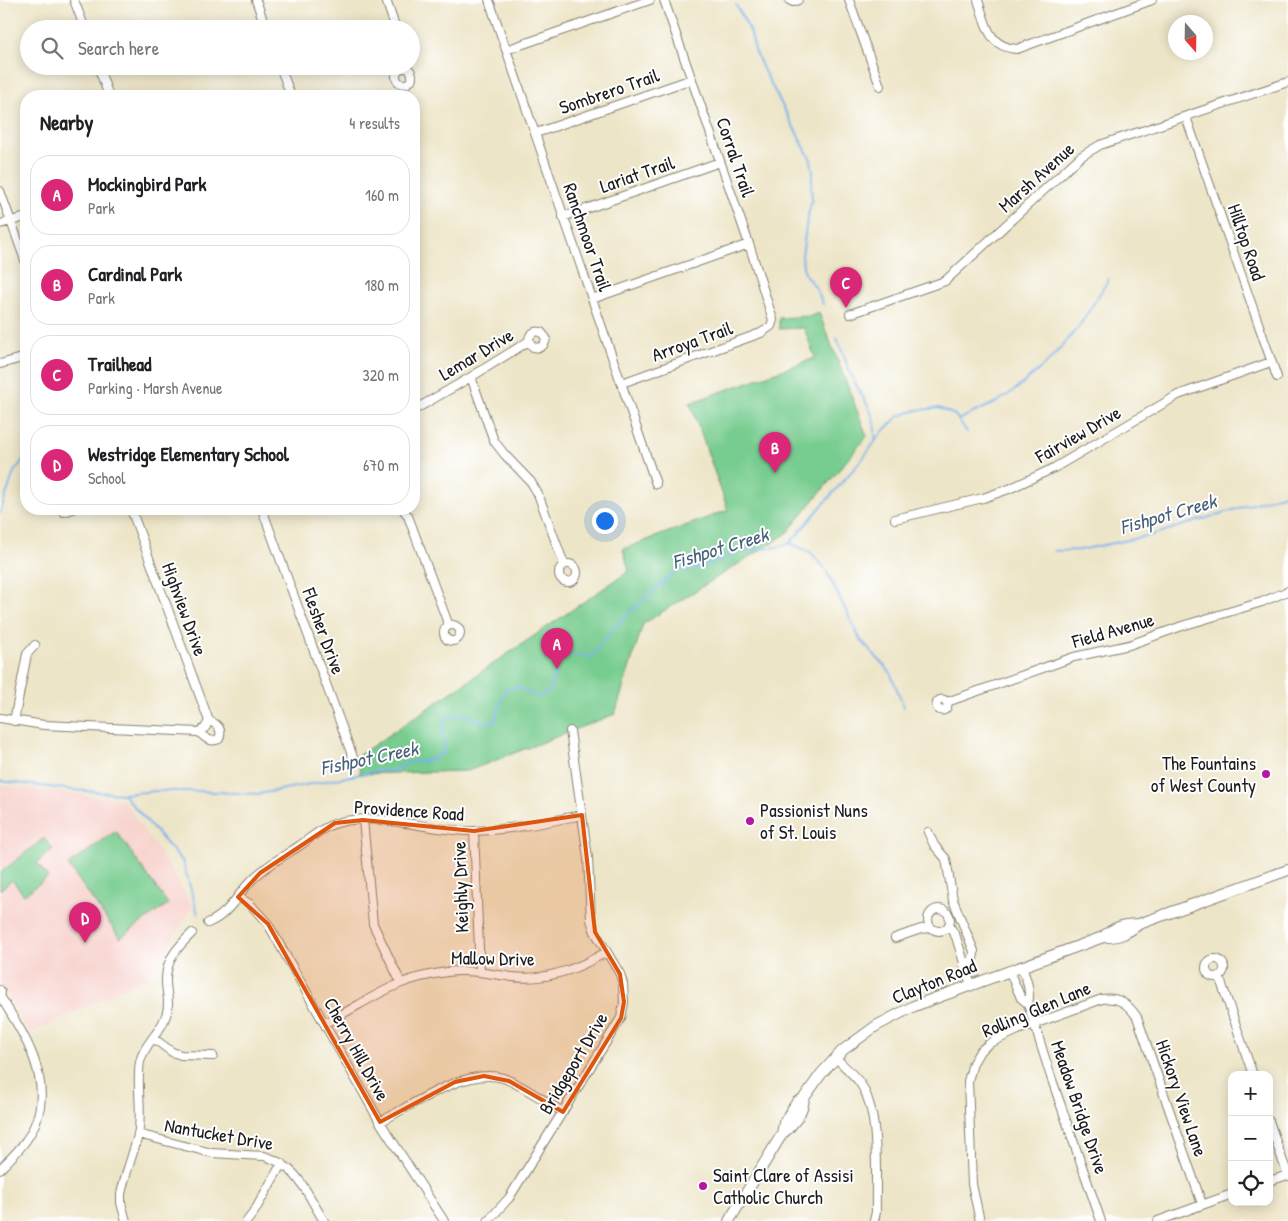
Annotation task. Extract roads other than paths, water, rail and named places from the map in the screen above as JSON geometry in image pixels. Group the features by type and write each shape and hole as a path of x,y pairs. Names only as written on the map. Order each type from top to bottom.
{"main road":[{"name":"Clayton Road","path":"729,1221 782,1134 784,1123 797,1102 804,1098 821,1074 836,1058 864,1033 914,1006 1103,937 1112,930 1126,924 1138,924 1288,870"}],"street":[{"path":"74,0 82,20"},
{"path":"256,0 263,20"},
{"path":"386,0 393,20"},
{"name":"Ranchmoor Trail","path":"489,0 656,484"},
{"path":"506,50 650,0"},
{"name":"Corral Trail","path":"664,0 772,312 773,320 771,326"},
{"path":"789,0 793,2 798,0"},
{"path":"849,0 880,86"},
{"path":"978,0 987,27 996,42 1002,46 1018,49 1152,0"},
{"path":"101,75 107,90"},
{"path":"283,75 289,90"},
{"name":"Sombrero Trail","path":"536,133 692,79"},
{"name":"Marsh Avenue","path":"850,314 944,281 1080,157 1100,145 1186,118 1288,82"},
{"name":"Hilltop Road","path":"1186,118 1277,377"},
{"name":"Lariat Trail","path":"564,216 720,162"},
{"path":"0,191 20,245"},
{"path":"0,224 20,219"},
{"path":"592,299 749,244"},
{"name":"Arroya Trail","path":"622,383 761,333 771,326"},
{"name":"Lemar Drive","path":"420,407 529,341"},
{"path":"0,364 20,359"},
{"name":"Fairview Drive","path":"895,518 983,498 1009,489 1054,468 1178,395 1271,362"},
{"path":"471,377 494,441 531,482 538,494 564,564"},
{"name":"Highview Drive","path":"0,718 44,725 199,732 210,740 215,741 219,739 221,734 219,728 209,721 133,515"},
{"name":"Flesher Drive","path":"264,515 355,764"},
{"path":"407,515 449,626"},
{"name":"Field Avenue","path":"947,702 1074,656 1129,645 1182,626 1254,605 1288,591"},
{"path":"14,721 27,654 35,646"},
{"path":"199,732 205,728 209,721"},
{"name":"Bridgeport Drive","path":"488,1221 509,1198 563,1112 621,1018 624,1002 623,984 620,974 606,952 590,920 588,858 570,731"},
{"name":"Providence Road","path":"208,924 228,910 260,873 323,828 335,823 362,820 474,831 524,826 582,816"},
{"path":"362,820 373,924 401,983"},
{"name":"Keighly Drive","path":"474,831 480,972"},
{"path":"928,832 934,845 946,859 953,900 974,951 972,962 964,965"},
{"name":"Cherry Hill Drive","path":"238,897 250,904 268,924 380,1122 444,1221"},
{"path":"931,928 928,918 931,912 944,911 949,915 949,925 956,937 971,985"},
{"path":"895,938 921,929 931,928 941,931 949,925"},
{"path":"126,1221 121,1194 138,1134 140,1061 147,1045 163,1023 168,1009 166,981 171,957 181,943 192,933"},
{"name":"Mallow Drive","path":"325,1023 401,983 450,972 480,972 515,977 548,975 576,968 606,952"},
{"name":"Meadow Bridge Drive","path":"1021,966 1030,996 1028,1004"},
{"name":"Meadow Bridge Drive","path":"1008,971 1021,998 1028,1004 1036,1024 1051,1077 1101,1221"},
{"path":"1219,976 1252,1071"},
{"path":"0,990 0,996 21,1029 34,1056 39,1077 40,1094 36,1123 19,1149 0,1169"},
{"name":"Rolling Glen Lane","path":"980,1221 972,1184 968,1081 973,1063 980,1050 1002,1037 1102,999 1117,999 1127,1006"},
{"name":"Hickory View Lane","path":"1127,1006 1137,1017 1202,1204"},
{"path":"153,1038 172,1052 213,1056"},
{"path":"836,1058 859,1083 872,1113 875,1149 876,1212 874,1221"},
{"path":"380,1122 455,1082 484,1076 509,1080 563,1112"},
{"path":"1273,1132 1288,1175 1273,1180"},
{"name":"Nantucket Drive","path":"138,1134 202,1151 264,1156 282,1163 299,1178 324,1221"},
{"path":"247,1221 282,1163"},
{"path":"1158,1221 1228,1195"}],"waterway":[{"path":"736,5 750,31 763,69 811,160 813,172 811,184 812,200 807,219 802,256 806,276 816,288 823,304"},
{"path":"958,420 997,402 1015,390 1048,362 1080,325 1109,279"},
{"path":"837,338 853,379 872,415 875,440"},
{"name":"Fishpot Creek","path":"0,781 123,794 156,791 259,794 377,771 395,770 408,763 429,760 443,753 445,745 442,730 446,718 461,713 484,723 495,720 506,688 519,687 537,697 548,693 557,667 565,653 591,657 613,628 673,573 702,566 742,551 778,547 790,543 863,458 884,430 899,416 917,410 939,408 955,415 967,432"},
{"path":"0,513 14,472 20,464"},
{"name":"Fishpot Creek","path":"1054,551 1080,550 1152,535 1288,493"},
{"path":"790,543 810,552 825,568 860,639 890,672 904,707"},
{"path":"123,794 183,862 198,914"}],"place":[{"name":"Trailhead","path":"846,308"},
{"name":"Cardinal Park","path":"775,473"},
{"name":"Mockingbird Park","path":"557,669"},
{"name":"The Fountains of West County","path":"1266,774"},
{"name":"Passionist Nuns of St. Louis","path":"750,821"},
{"name":"Westridge Elementary School","path":"85,943"},
{"name":"Saint Clare of Assisi Catholic Church","path":"703,1186"}]}
